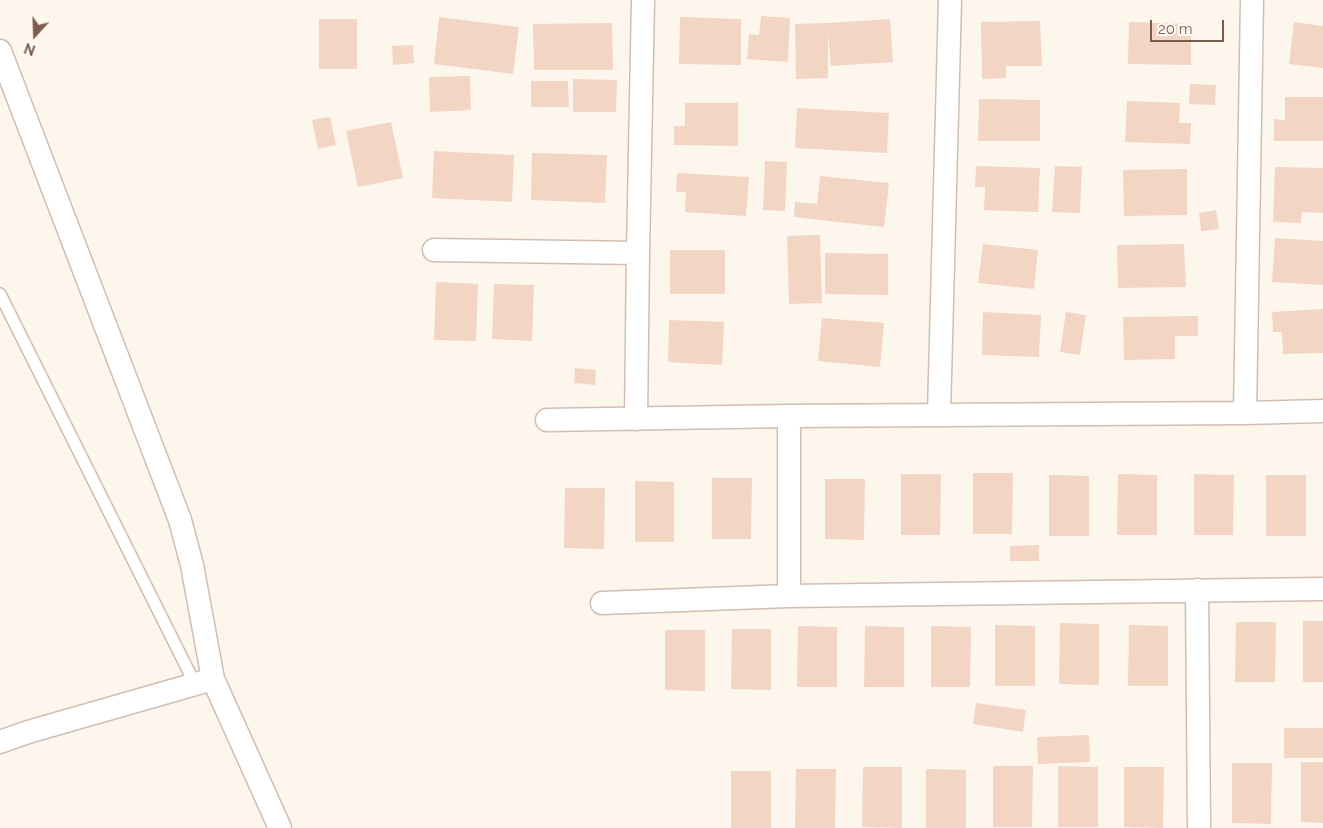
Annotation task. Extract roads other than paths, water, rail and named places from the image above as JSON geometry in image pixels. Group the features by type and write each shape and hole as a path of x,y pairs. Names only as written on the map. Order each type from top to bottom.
{"street":[{"path":"636,419 643,0"},
{"path":"939,414 950,0"},
{"path":"1245,413 1252,0"},
{"path":"0,51 180,520 192,566 204,682 280,828"},
{"path":"434,250 638,253"},
{"path":"548,420 939,414 1323,412"},
{"path":"789,416 789,596"},
{"path":"602,603 789,596 1323,589"},
{"path":"1197,590 1199,828"},
{"path":"0,742 28,732 204,682"}],"lane":[{"path":"0,294 204,682"}]}
